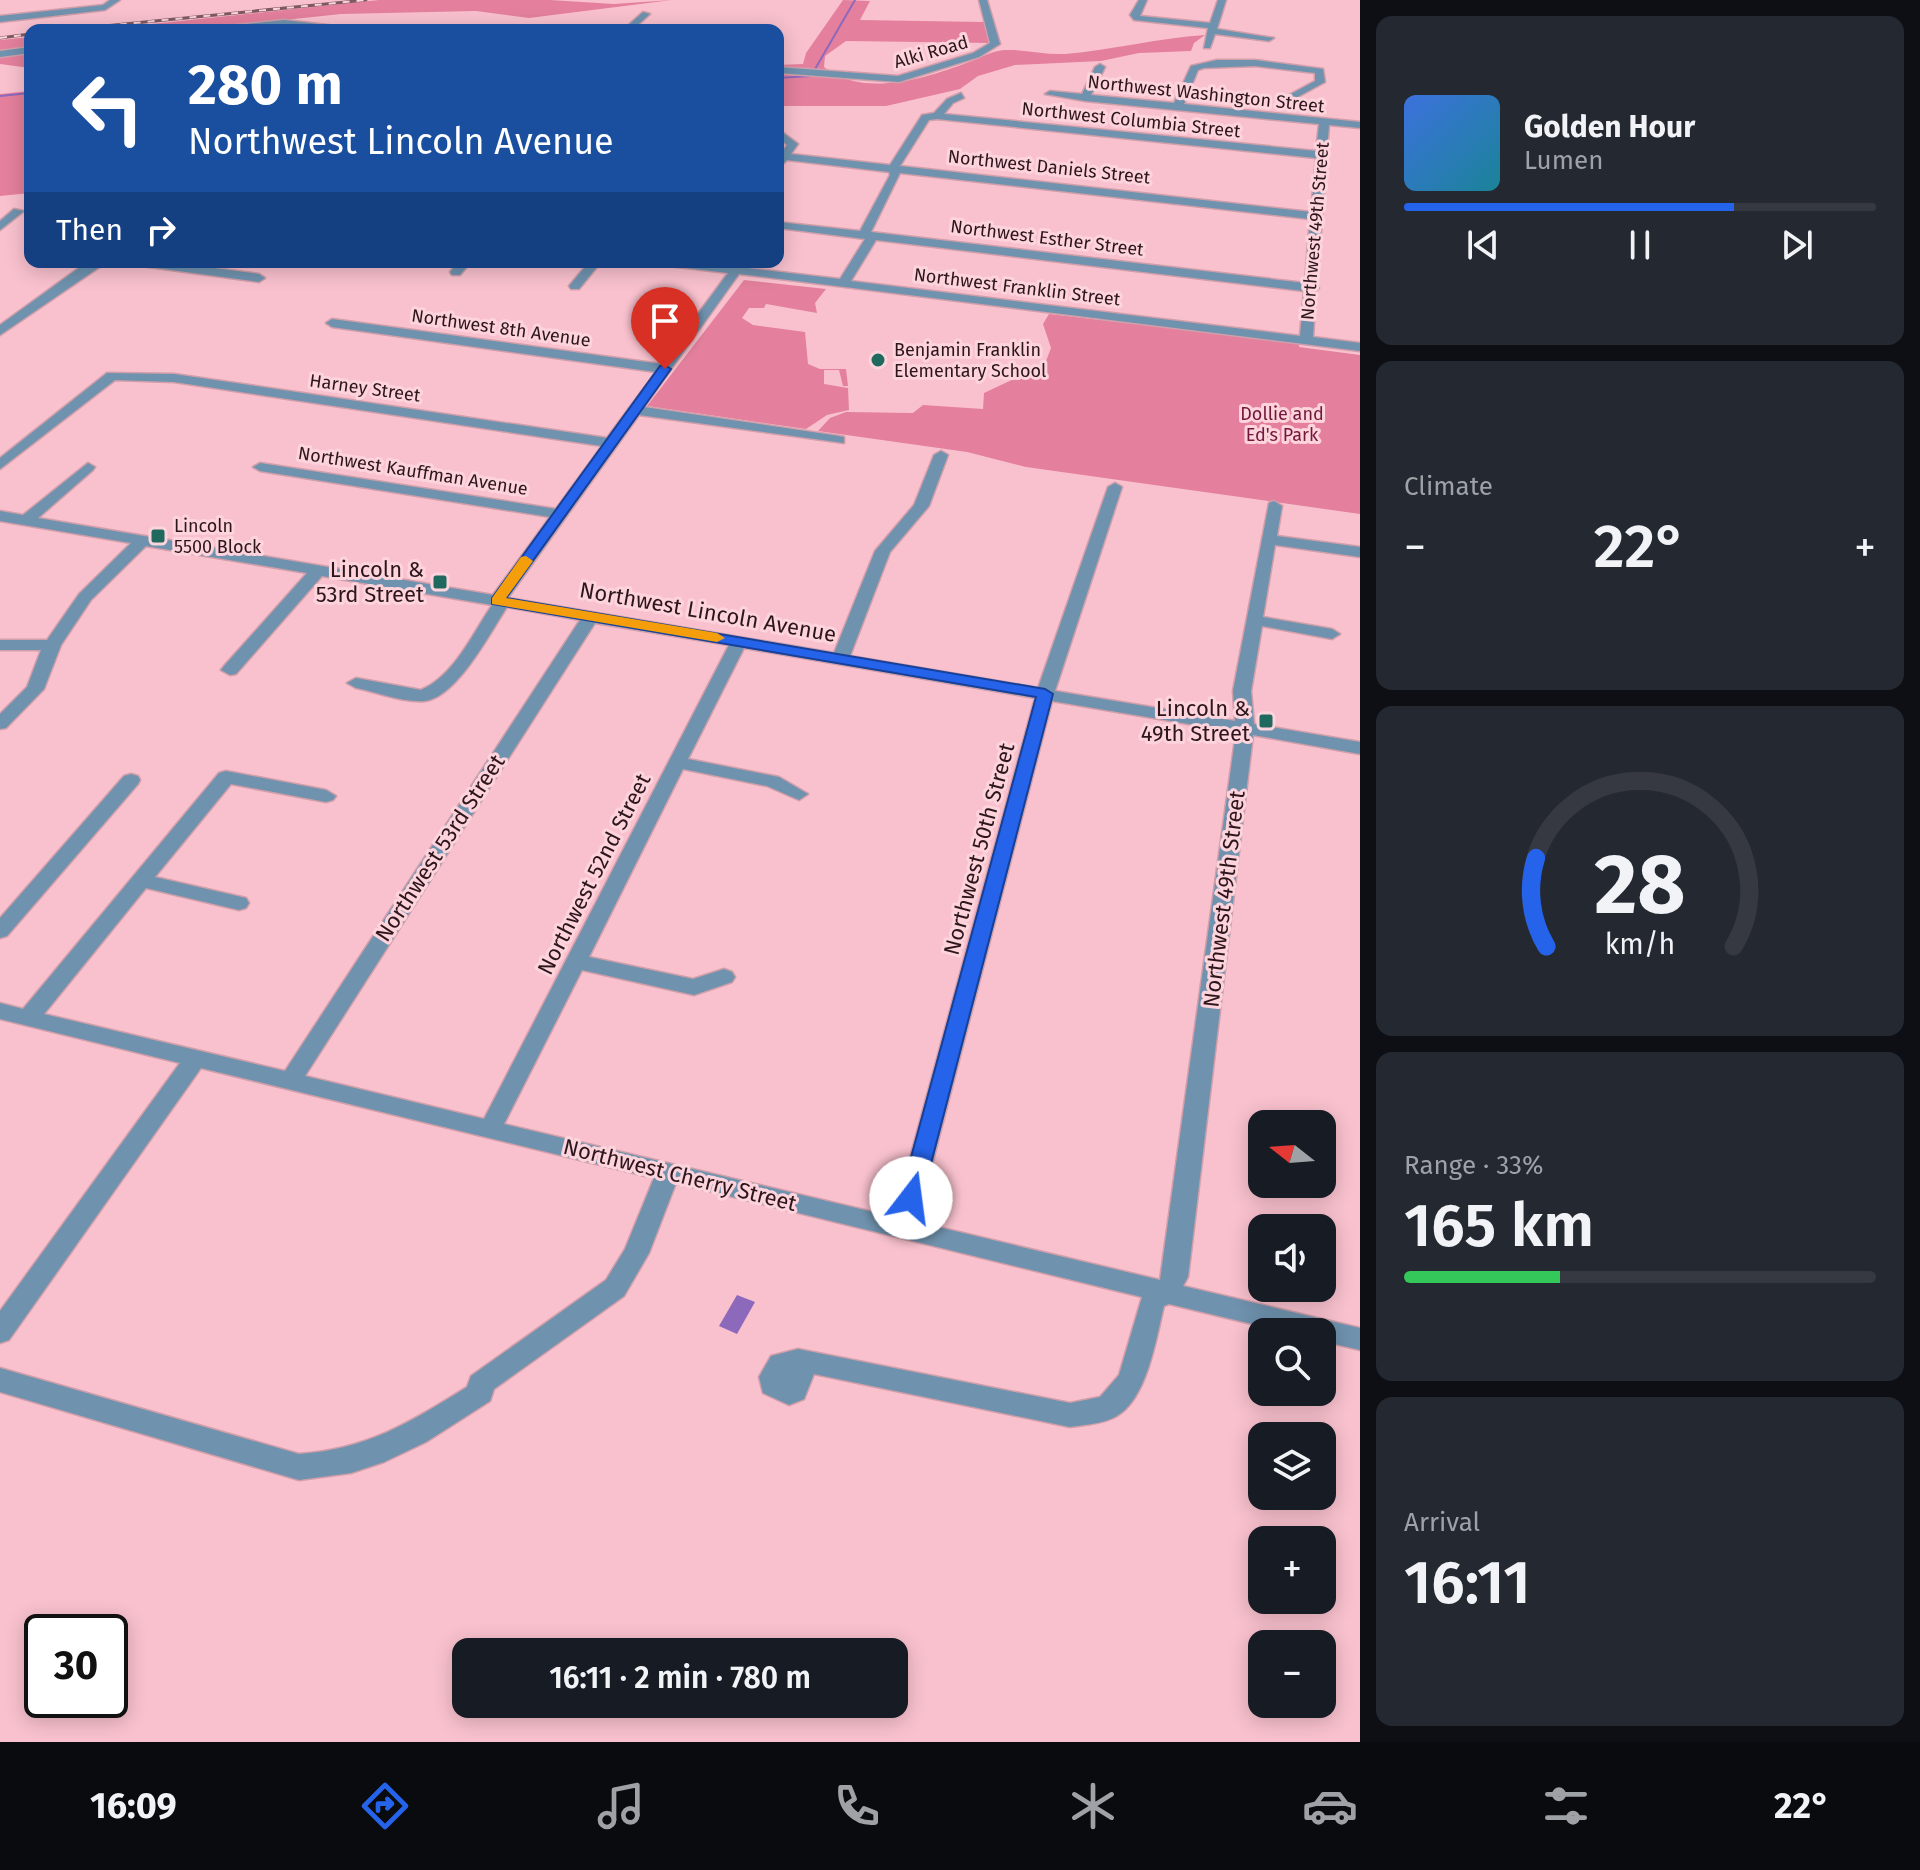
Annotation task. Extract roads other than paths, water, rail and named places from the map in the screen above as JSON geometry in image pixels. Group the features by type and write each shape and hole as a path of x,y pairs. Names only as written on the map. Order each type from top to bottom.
{"street":[{"path":"0,19 105,7 116,0"},
{"name":"Alki Road","path":"784,71 899,79 984,52 996,39 983,0"},
{"path":"1143,0 1134,15 1137,18 1269,38"},
{"path":"1207,46 1222,0"},
{"path":"0,11 25,16"},
{"path":"634,24 646,14"},
{"path":"271,24 296,24"},
{"path":"0,54 24,51"},
{"path":"1178,107 1194,68 1203,63 1253,63 1318,69 1320,82 1292,97"},
{"path":"1085,98 1100,67"},
{"name":"Northwest Washington Street","path":"1050,94 1360,125"},
{"path":"843,284 895,175 894,168 926,117 937,116 950,101 961,96"},
{"name":"Northwest Columbia Street","path":"937,116 1321,155"},
{"name":"Northwest 49th Street","path":"1306,340 1313,288 1324,121"},
{"path":"784,136 793,142 784,154"},
{"name":"Northwest Daniels Street","path":"784,160 894,168 1316,216"},
{"path":"0,227 14,218 18,211"},
{"name":"Northwest Esther Street","path":"784,226 1313,288"},
{"path":"0,331 87,268"},
{"path":"185,268 259,278"},
{"path":"575,286 590,268"},
{"name":"Northwest Franklin Street","path":"719,268 1360,347"},
{"path":"356,683 423,696 434,694 447,681 560,514 736,270"},
{"name":"Northwest 8th Avenue","path":"332,323 665,369"},
{"name":"Harney Street","path":"0,465 112,376 161,377 612,443"},
{"path":"635,410 839,440"},
{"path":"840,659 883,551 921,506 941,455"},
{"path":"25,521 88,467"},
{"name":"Northwest Kauffman Avenue","path":"260,467 560,514"},
{"name":"Northwest 50th Street","path":"903,1228 1045,694 1115,487"},
{"name":"Northwest 49th Street","path":"805,1361 1070,1415 1108,1408 1131,1381 1153,1300 1167,1292 1175,1277 1245,729 1242,691 1274,506"},
{"name":"Northwest Lincoln Avenue","path":"0,516 1360,748"},
{"path":"1268,539 1360,552"},
{"path":"0,724 35,689 52,645 85,597 142,541"},
{"path":"230,670 318,571"},
{"name":"Northwest 53rd Street","path":"290,1081 591,616"},
{"path":"1254,620 1332,634"},
{"name":"Northwest 52nd Street","path":"490,1129 739,642"},
{"path":"0,645 52,645"},
{"path":"679,763 772,781 799,794"},
{"path":"28,1018 226,777 326,796"},
{"path":"0,931 131,780"},
{"path":"141,880 239,903"},
{"path":"575,961 694,987 724,977"},
{"name":"Northwest Cherry Street","path":"0,1011 1360,1339"},
{"path":"0,1332 196,1058"},
{"path":"0,1380 299,1467 336,1466 384,1452 481,1393 480,1384 615,1288 636,1253 668,1172"}],"waterway":[{"path":"784,78 811,76 855,0"},
{"path":"0,96 24,94"}],"railway":[{"path":"124,24 366,0"},
{"path":"0,38 24,35"}],"place":[{"name":"Benjamin Franklin Elementary School","path":"878,360"},
{"name":"Lincoln 5500 Block","path":"158,536"},
{"name":"Lincoln & 53rd Street","path":"440,582"},
{"name":"Lincoln & 49th Street","path":"1266,721"}],"park label":[{"name":"Dollie and Ed's Park","path":"1282,424"}]}
